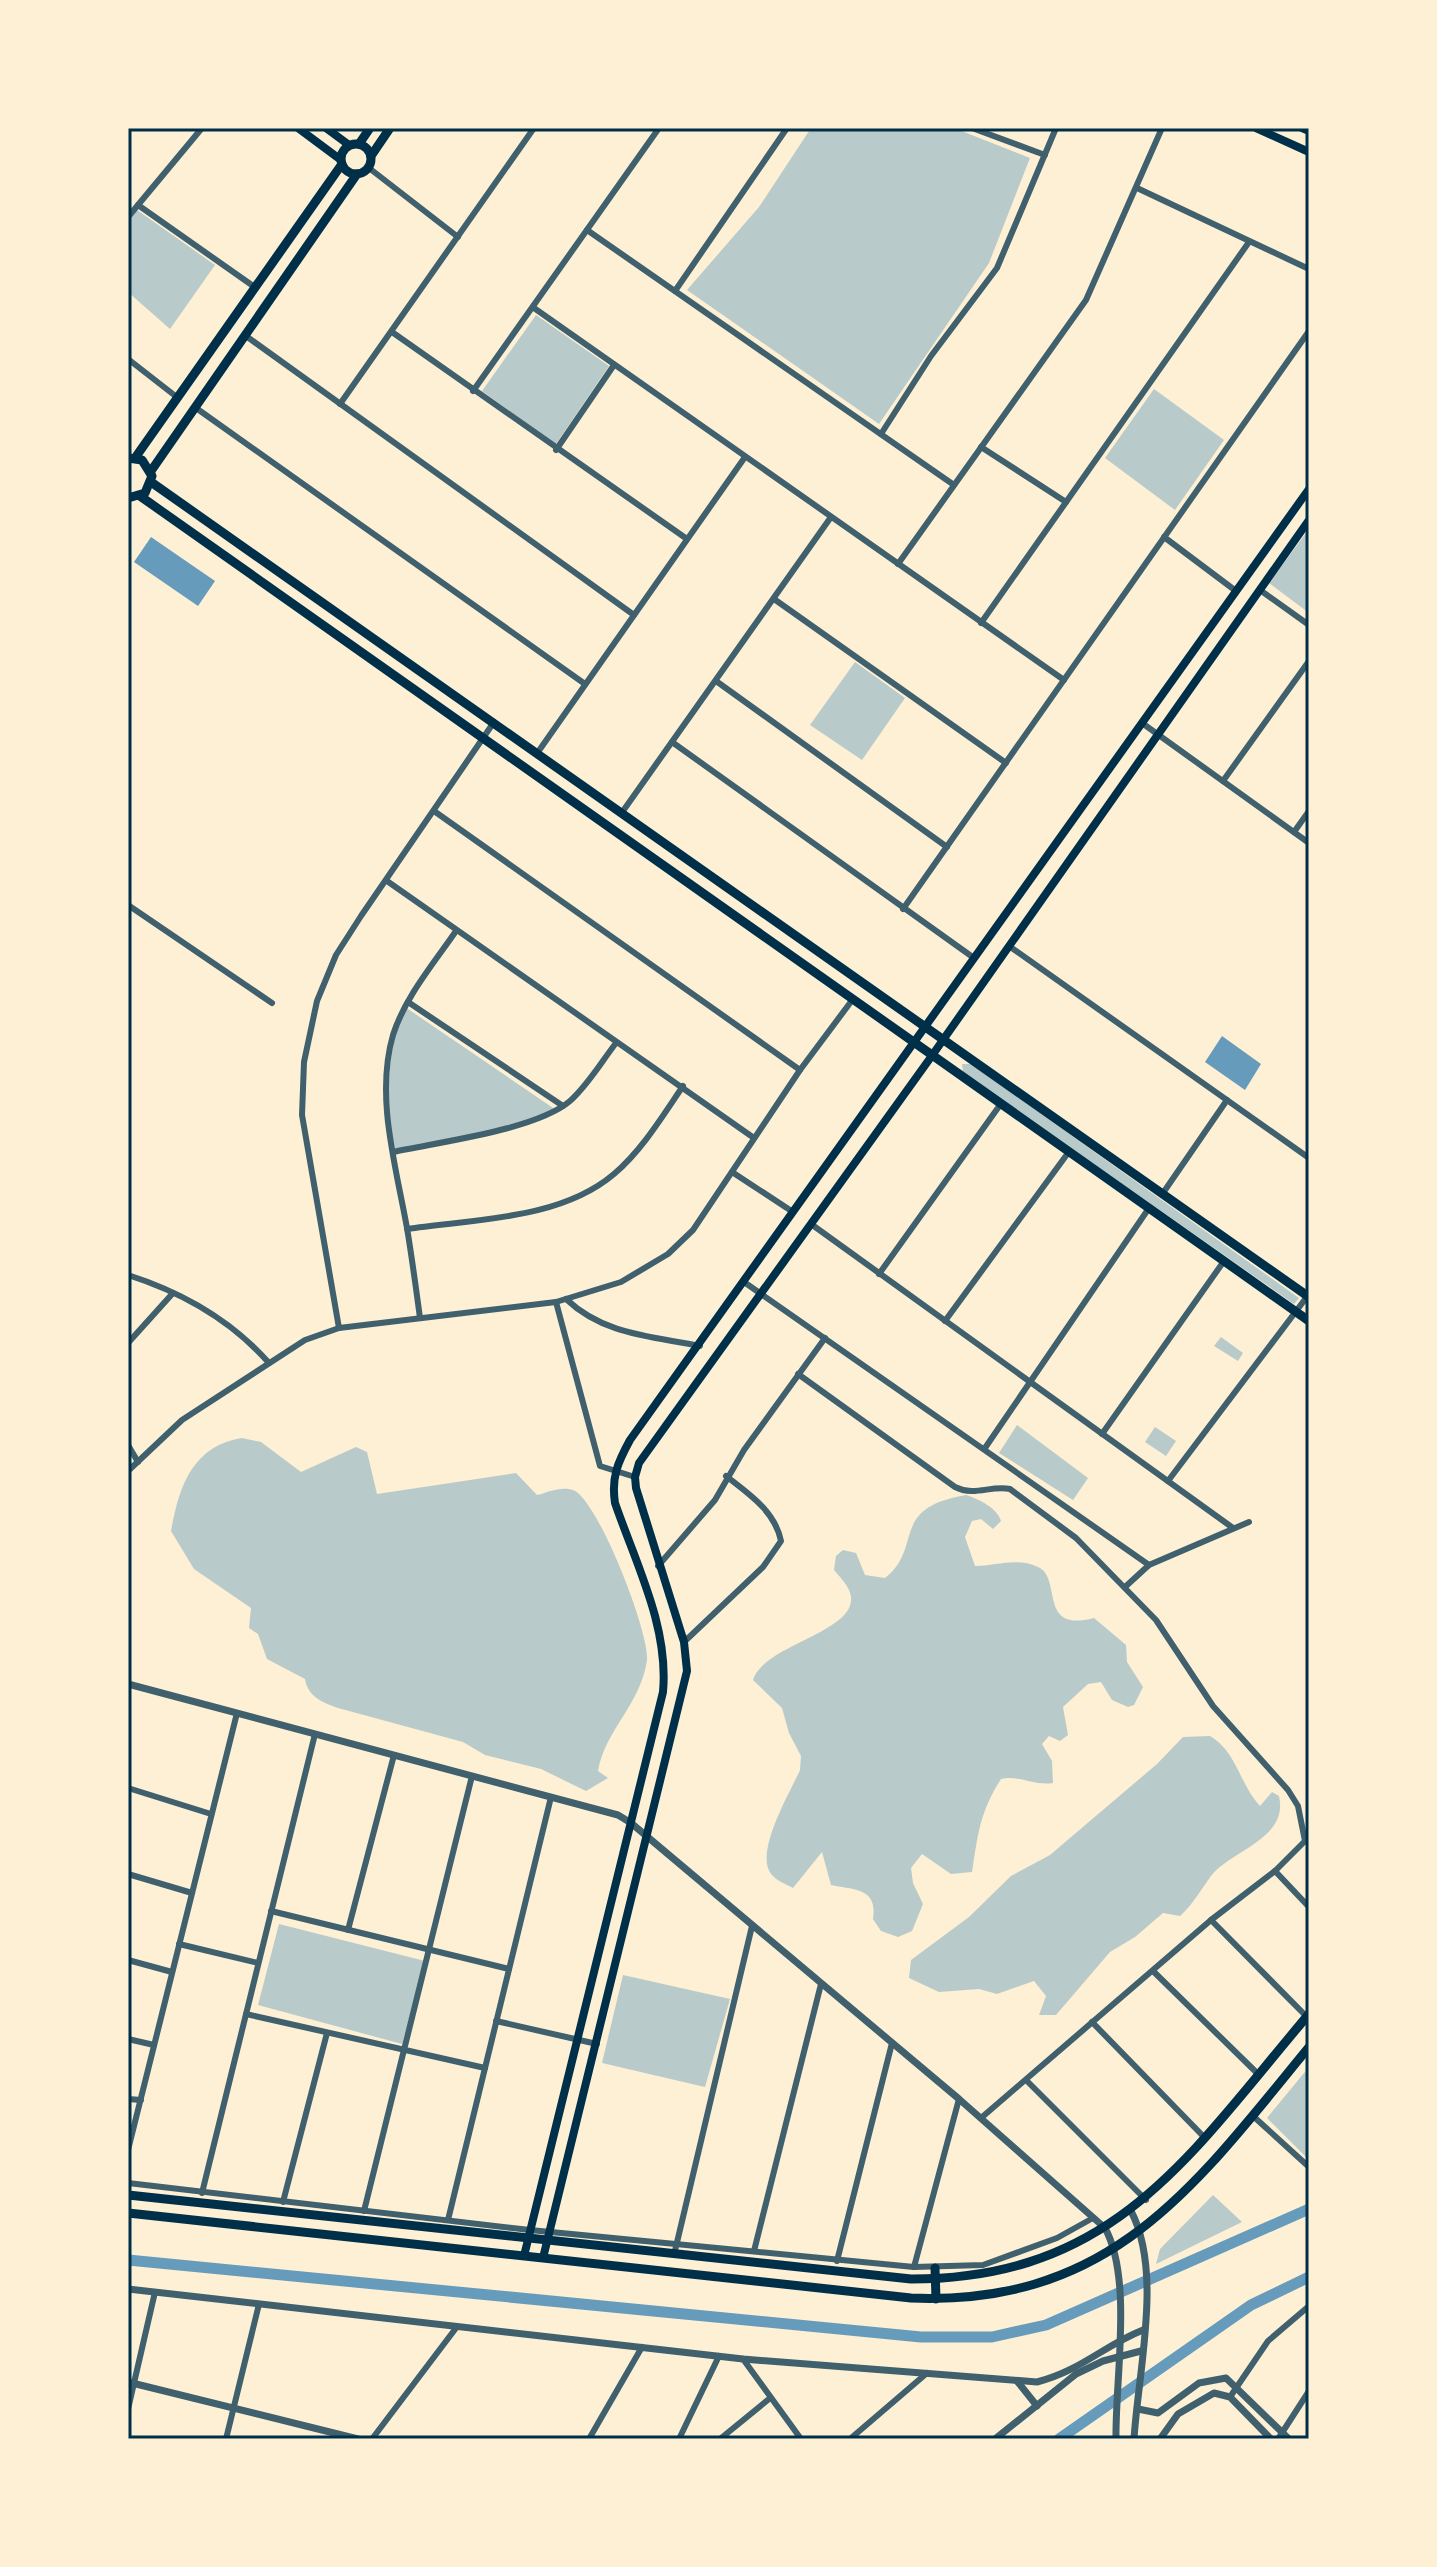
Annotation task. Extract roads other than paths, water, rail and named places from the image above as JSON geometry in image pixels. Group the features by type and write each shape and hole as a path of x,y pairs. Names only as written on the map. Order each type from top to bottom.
{"main road":[{"path":"298,128 341,162 346,171 357,174"},
{"path":"326,128 371,156"},
{"path":"151,471 132,458 256,288 341,162 370,128"},
{"path":"151,482 151,471 357,174 369,168 371,156 390,128"},
{"path":"1256,128 1309,152"},
{"path":"1302,128 1309,131"},
{"path":"298,227 314,237"},
{"path":"151,482 131,498 484,737 914,1045 1309,1321"},
{"path":"151,482 1309,1295"},
{"path":"524,2256 663,1692 665,1665 661,1633 615,1503 614,1471 630,1440 1309,489"},
{"path":"543,2258 687,1671 684,1642 658,1566 635,1477 648,1448 931,1057 1309,520"},
{"path":"128,2195 547,2243 752,2262 836,2265 911,2279 936,2273 986,2274 1023,2264 1105,2228 1146,2200 1308,2015"},
{"path":"128,2213 936,2299 995,2294 1030,2286 1116,2248 1141,2231 1194,2185 1309,2048"},
{"path":"936,2273 936,2299"}],"street":[{"path":"128,217 202,128"},
{"path":"340,404 534,128"},
{"path":"473,391 659,128"},
{"path":"675,291 787,128"},
{"path":"972,128 1045,155"},
{"path":"881,434 931,356 997,268 1056,128"},
{"path":"898,564 1086,300 1162,128"},
{"path":"369,168 458,237"},
{"path":"1137,188 1309,269"},
{"path":"138,205 256,288"},
{"path":"587,230 954,485"},
{"path":"981,623 1249,242"},
{"path":"534,308 1064,680"},
{"path":"903,909 1309,331"},
{"path":"392,332 687,539"},
{"path":"246,336 634,615"},
{"path":"128,359 178,398"},
{"path":"556,450 614,365"},
{"path":"196,408 585,684"},
{"path":"981,447 1066,502"},
{"path":"538,752 745,457"},
{"path":"1300,501 1309,507"},
{"path":"623,811 831,517"},
{"path":"1164,537 1236,591"},
{"path":"1260,590 1309,625"},
{"path":"774,599 1006,763"},
{"path":"1223,781 1309,661"},
{"path":"716,681 947,847"},
{"path":"339,1328 302,1115 304,1062 317,1001 336,955 494,722"},
{"path":"1142,723 1309,843"},
{"path":"672,742 974,958"},
{"path":"434,811 800,1070"},
{"path":"1294,832 1309,811"},
{"path":"387,881 754,1138"},
{"path":"128,905 272,1003"},
{"path":"420,1318 393,1152 386,1090 388,1063 393,1035 408,1002 456,931"},
{"path":"1009,946 1309,1158"},
{"path":"128,1471 182,1420 305,1340 339,1328 556,1302 621,1282 668,1254 693,1230 800,1070 853,999"},
{"path":"408,1002 563,1106"},
{"path":"393,1152 517,1124 563,1106 616,1043"},
{"path":"407,1229 510,1215 566,1202 613,1175 650,1135 683,1086"},
{"path":"1163,1193 1227,1100"},
{"path":"879,1274 1000,1105"},
{"path":"945,1321 1068,1153"},
{"path":"732,1172 793,1212"},
{"path":"985,1448 1149,1208"},
{"path":"811,1224 1233,1528"},
{"path":"1102,1434 1224,1261"},
{"path":"128,1275 173,1293 227,1324 269,1363"},
{"path":"744,1282 1149,1565"},
{"path":"128,1343 173,1293"},
{"path":"1168,1481 1309,1295"},
{"path":"566,1299 580,1312 619,1332 700,1346"},
{"path":"556,1302 600,1466 635,1477"},
{"path":"658,1566 715,1500 726,1476 825,1338"},
{"path":"798,1374 955,1487 970,1493 998,1486 1015,1492 1076,1538 1156,1620 1213,1706 1288,1790 1298,1806 1305,1841 1275,1871 1211,1920 981,2118"},
{"path":"128,1445 138,1462"},
{"path":"684,1642 763,1567 781,1541 778,1530 761,1504 726,1476"},
{"path":"1125,1587 1149,1565 1249,1522"},
{"path":"128,1684 618,1815 631,1823 959,2099 1105,2228 1116,2248 1119,2278 1115,2436"},
{"path":"128,2150 237,1713"},
{"path":"202,2193 315,1734"},
{"path":"348,1930 394,1755"},
{"path":"364,2211 472,1776"},
{"path":"128,1788 211,1814"},
{"path":"448,2220 551,1797"},
{"path":"1275,1871 1309,1907"},
{"path":"128,1874 192,1893"},
{"path":"271,1911 509,1969"},
{"path":"1211,1920 1308,2015"},
{"path":"674,2255 752,1926"},
{"path":"179,1944 258,1963"},
{"path":"128,1960 172,1972"},
{"path":"1153,1971 1258,2074"},
{"path":"752,2262 821,1984"},
{"path":"246,2014 485,2068"},
{"path":"496,2021 597,2044"},
{"path":"1092,2022 1204,2137"},
{"path":"283,2202 327,2033"},
{"path":"128,2039 154,2045"},
{"path":"836,2265 892,2043"},
{"path":"1026,2080 1146,2200"},
{"path":"128,2099 141,2100"},
{"path":"911,2279 959,2099"},
{"path":"1253,2116 1309,2167"},
{"path":"128,2183 530,2230 754,2250 836,2265 914,2267 936,2273 983,2265 1019,2254 1079,2228 1093,2218"},
{"path":"1131,2211 1141,2231 1145,2260 1145,2314 1134,2439"},
{"path":"128,2289 743,2359 1037,2382 1062,2376 1100,2355 1119,2340 1143,2330"},
{"path":"128,2409 131,2383 155,2292"},
{"path":"226,2439 259,2304"},
{"path":"1230,2397 1268,2341 1309,2306"},
{"path":"372,2439 456,2328"},
{"path":"589,2439 642,2347"},
{"path":"995,2439 1076,2374 1103,2361 1141,2354"},
{"path":"679,2439 719,2356"},
{"path":"743,2359 769,2399 801,2439"},
{"path":"850,2439 927,2373"},
{"path":"1138,2406 1148,2413 1165,2411 1209,2379 1226,2378 1236,2384 1280,2435 1289,2439"},
{"path":"1017,2381 1037,2406"},
{"path":"131,2383 358,2439"},
{"path":"1280,2435 1309,2391"},
{"path":"1160,2439 1178,2414 1214,2393 1230,2397 1271,2439"},
{"path":"720,2439 769,2399"}],"water":[{"path":"151,537 215,581 198,606 134,562"},
{"path":"1222,1036 1261,1064 1245,1090 1205,1062"}],"waterway":[{"path":"128,2260 921,2337 992,2337 1046,2325 1309,2209"},
{"path":"1059,2439 1251,2305 1309,2277"}]}
